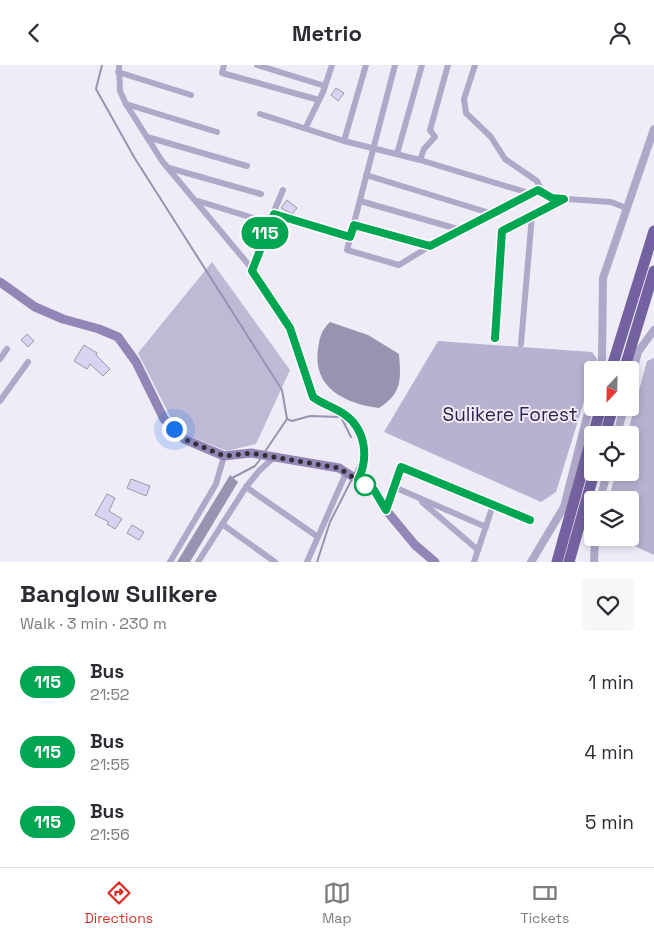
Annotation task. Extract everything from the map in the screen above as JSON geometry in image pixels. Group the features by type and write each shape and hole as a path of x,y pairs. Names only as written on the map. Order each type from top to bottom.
{"highway":[{"path":"614,361 654,231"},
{"path":"627,361 654,271"},
{"path":"557,562 584,468"},
{"path":"569,562 592,481"}],"main road":[{"path":"0,282 35,307 63,319 99,329 118,337 136,362 164,419 184,439 224,456 251,453 339,468 374,490 386,510 415,545 435,562"}],"street":[{"path":"224,65 222,73 319,100"},
{"path":"257,65 325,86"},
{"path":"306,127 325,86 332,65"},
{"path":"344,141 366,65"},
{"path":"396,65 372,148 347,250 399,265 430,246 538,190 540,184 508,162 491,137 466,113 464,99 475,65"},
{"path":"397,154 422,65"},
{"path":"420,160 424,149 435,137 430,131 448,65"},
{"path":"191,95 118,68 120,91 147,137 169,168 198,201 252,271 290,328 313,397 343,413 355,423 362,437 365,458 358,480"},
{"path":"126,104 217,131"},
{"path":"260,114 306,127 344,141 420,160 532,194"},
{"path":"602,361 603,278 654,129"},
{"path":"147,137 247,165"},
{"path":"169,168 261,194"},
{"path":"366,175 493,214"},
{"path":"252,271 268,223 274,214 283,190"},
{"path":"538,190 552,198 611,202 626,208"},
{"path":"495,338 502,231 564,199"},
{"path":"198,201 268,223"},
{"path":"360,201 461,230"},
{"path":"274,214 350,237"},
{"path":"521,344 532,215"},
{"path":"354,225 430,246"},
{"path":"636,361 638,352 654,329"},
{"path":"0,359 7,349"},
{"path":"0,401 28,362"},
{"path":"531,562 564,507 587,416"},
{"path":"170,562 216,484 224,456"},
{"path":"199,562 246,487 258,471 273,458"},
{"path":"386,510 401,467 530,520"},
{"path":"307,562 346,473"},
{"path":"246,487 318,537"},
{"path":"394,487 486,527"},
{"path":"416,497 478,550"},
{"path":"474,562 493,505"},
{"path":"222,524 274,562"},
{"path":"594,562 595,546"}],"shaded area":[{"path":"212,262 290,370 256,444 227,451 187,435 172,420 138,353"},
{"path":"330,322 368,335 399,354 400,379 396,391 379,408 355,403 344,398 326,384 320,374 318,349 320,337"},
{"path":"230,475 238,482 190,562 177,562"}],"green space":[{"name":"Sulikere Forest","path":"438,341 592,352 597,359 596,361 584,361 584,401 556,492 541,502 384,432"},
{"name":"Sulikere Forest","path":"654,358 654,555 634,546 639,546 639,491 611,491 614,481 639,481 639,426 629,426 632,416 639,416 639,391 647,361"}],"building":[{"path":"336,88 344,93 338,101 331,95"},
{"path":"287,200 297,208 292,214 281,208"},
{"path":"27,334 34,341 28,347 21,340"},
{"path":"84,345 97,353 96,355 110,369 103,376 90,364 87,369 74,361"},
{"path":"131,479 150,486 146,496 127,488"},
{"path":"107,494 115,498 109,511 122,519 115,529 107,524 109,522 95,515"},
{"path":"132,525 144,532 139,540 127,533"}],"waterway":[{"path":"102,65 96,89 134,157 282,390 287,419 264,453"},
{"path":"287,419 292,421 310,416 341,417 351,437"},
{"path":"232,478 255,466 262,457"},
{"path":"354,475 359,464"},
{"path":"317,562 330,522 352,479"}],"bus line":[{"name":"115","path":"495,338 502,231 564,199 552,198 538,190 430,246 354,225 350,237 274,214 268,223 252,271 290,328 299,353 303,373 313,397 343,413 355,423 362,437 365,458 358,480 374,490 386,510 401,467 530,520"}],"route":[{"path":"174,429 184,439 224,456 251,453 339,468 365,485"}]}
